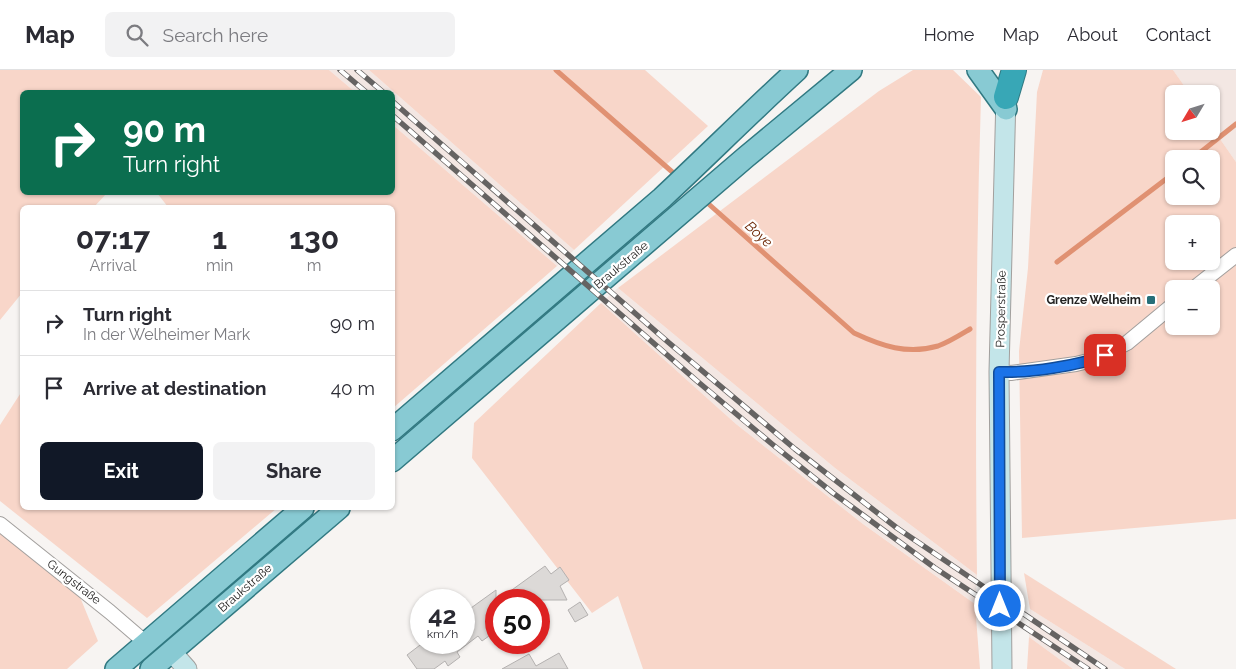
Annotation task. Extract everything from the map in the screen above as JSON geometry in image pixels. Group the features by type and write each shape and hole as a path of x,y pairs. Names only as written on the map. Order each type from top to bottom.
{"highway":[{"path":"1006,103 1014,70"}],"main road":[{"name":"Braukstraße","path":"395,427 662,198 797,70"},
{"name":"Braukstraße","path":"395,458 851,70"},
{"path":"978,70 1006,103"},
{"name":"Prosperstraße","path":"1002,669 999,372 1006,70"},
{"name":"Braukstraße","path":"116,669 301,510"},
{"name":"Braukstraße","path":"151,669 336,510"},
{"path":"171,651 187,669"}],"street":[{"path":"1204,280 1236,255"},
{"path":"999,372 1011,373 1076,364 1096,359 1127,343 1165,311"},
{"name":"Gungstraße","path":"0,524 146,643"}],"shaded area":[{"path":"0,70 329,70 353,90 20,90 20,195 105,195 96,205 20,205 20,295 0,320"},
{"path":"329,70 369,70 392,90 353,90"},
{"path":"369,70 645,70 708,126 574,250 395,93 395,90 392,90"},
{"path":"913,70 953,70 981,97 976,336 977,575 835,468 618,288 879,91"},
{"path":"1043,70 1173,70 1184,85 1165,85 1165,140 1220,139 1236,162 1236,519 1022,538 1019,351 1028,268 1037,92"},
{"path":"1173,70 1236,70 1236,162 1220,139 1220,85 1184,85"},
{"path":"395,93 574,250 557,266 395,127"},
{"path":"395,127 557,266 395,406 395,205 166,205 159,195 395,195"},
{"path":"618,288 835,468 977,575 975,604 863,524 736,424 601,303"},
{"path":"601,303 736,424 863,524 975,604 980,669 643,669 618,596 592,613 472,458 474,423"},
{"path":"20,394 20,510 275,510 147,618 0,501 0,425"},
{"path":"0,533 80,597 98,641 67,669 0,669"},
{"path":"1024,573 1176,669 1125,669 1030,609"},
{"path":"1030,609 1125,669 1073,669 1029,637"},
{"path":"1029,637 1073,669 1027,669"}],"building":[{"path":"545,566 551,574 560,567 569,580 560,586 567,600 550,600 550,589 513,589"},
{"path":"485,598 485,639 482,641 478,636 475,638 475,605"},
{"path":"580,602 588,615 575,622 568,610"},
{"path":"410,653 458,654 460,657 448,666 445,661 434,669 417,669 407,655"},
{"path":"559,653 568,669 502,669 529,654 536,666"}],"waterway":[{"name":"Boye","path":"556,70 678,177"},
{"name":"Boye","path":"1203,150 1236,124"},
{"name":"Boye","path":"1057,262 1165,180"},
{"name":"Boye","path":"703,199 854,333 895,348 916,350 938,346 970,329"}],"railway":[{"path":"340,70 364,90"},
{"path":"357,70 381,90"},
{"path":"395,104 668,342 795,449 897,528 1105,669"},
{"path":"395,118 697,381 833,493 935,568 1088,669"}],"place":[{"name":"Grenze Welheim","path":"1151,300"}],"route":[{"path":"1000,606 999,372 1011,373 1076,364 1105,355"}]}
